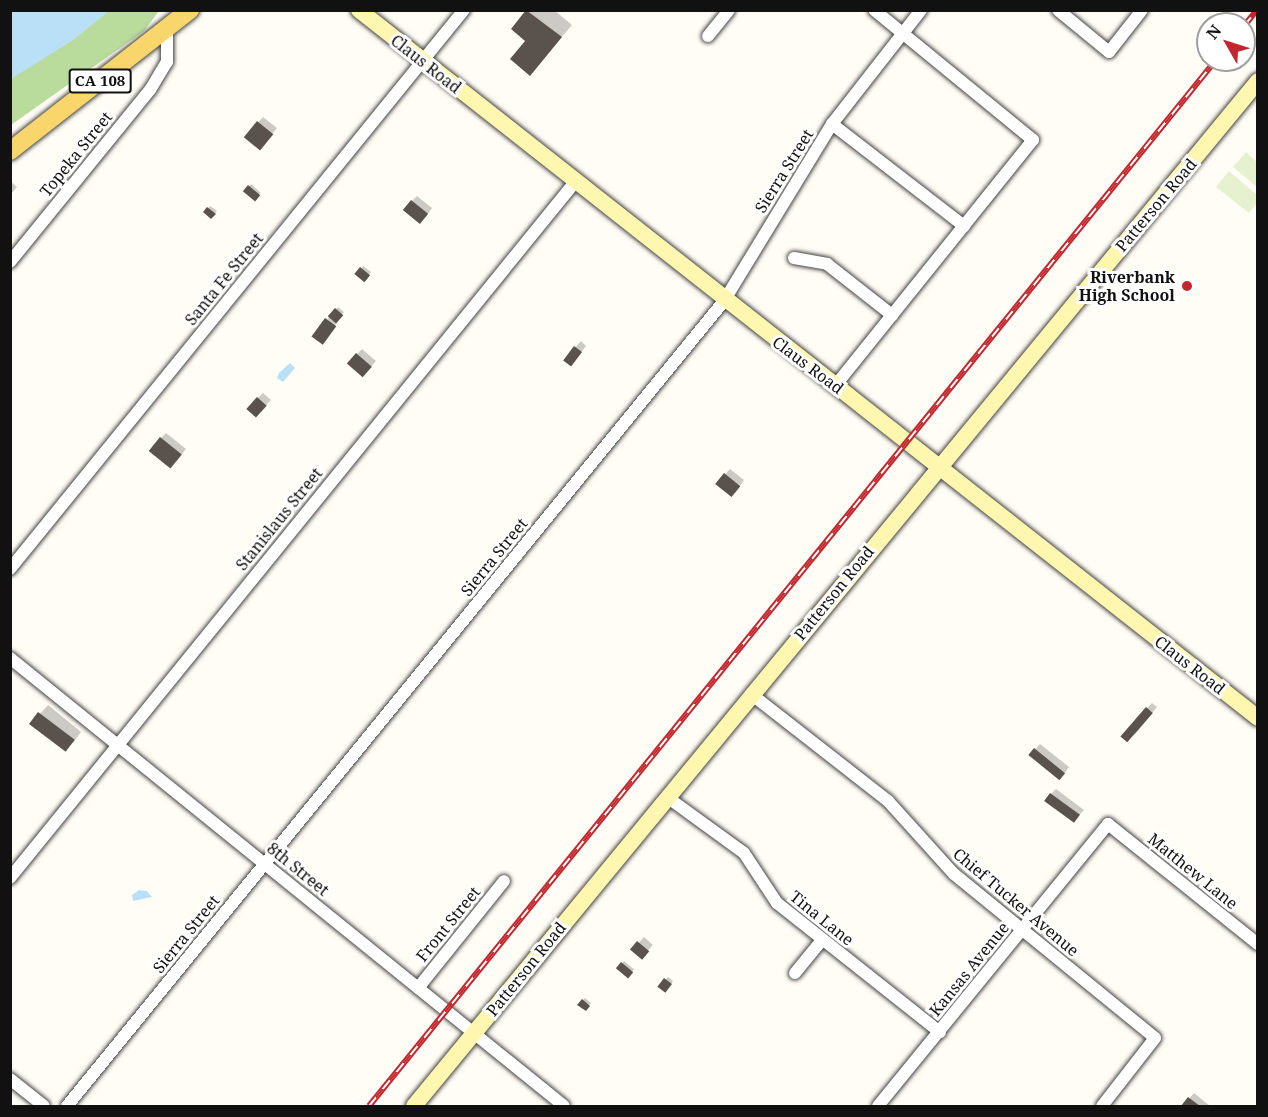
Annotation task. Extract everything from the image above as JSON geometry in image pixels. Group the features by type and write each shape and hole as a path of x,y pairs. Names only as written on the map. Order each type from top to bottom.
{"main road":[{"name":"CA 108","path":"10,150 190,10"},
{"name":"Claus Road","path":"359,10 724,301 1257,718"},
{"name":"Patterson Road","path":"414,1107 751,694 1257,81"}],"street":[{"name":"Santa Fe Street","path":"10,569 464,10"},
{"path":"708,36 729,10"},
{"path":"835,386 1033,140 874,10"},
{"name":"Sierra Street","path":"67,1107 724,301 832,124 921,10"},
{"path":"1058,10 1110,52 1142,10"},
{"name":"Topeka Street","path":"10,262 150,90 167,62 167,30"},
{"path":"832,124 964,226"},
{"name":"Stanislaus Street","path":"10,878 575,182"},
{"path":"794,258 827,264 892,315"},
{"name":"8th Street","path":"10,658 564,1107"},
{"name":"Chief Tucker Avenue","path":"751,694 888,801 954,874 1155,1038 1102,1107"},
{"name":"Tina Lane","path":"667,797 744,853 777,903 940,1032"},
{"name":"Kansas Avenue","path":"878,1107 1108,824"},
{"name":"Matthew Lane","path":"1108,824 1257,944"},
{"name":"Front Street","path":"418,988 504,881"},
{"path":"795,973 822,940"},
{"path":"10,1079 44,1107"}],"green space":[{"path":"11,11 159,11 144,31 11,125"},
{"path":"1246,152 1257,162 1257,187 1233,167"},
{"path":"1229,171 1257,195 1257,203 1249,213 1216,187"}],"water":[{"path":"11,11 109,11 73,40 11,79"},
{"path":"290,363 295,368 283,382 277,378"},
{"path":"139,890 147,891 152,897 133,901 132,895"}],"building":[{"path":"526,10 562,37 530,76 510,59 525,41 511,29"},
{"path":"257,121 273,134 260,151 244,137"},
{"path":"248,185 260,195 255,201 243,191"},
{"path":"411,200 428,214 420,224 403,210"},
{"path":"207,207 216,214 211,219 203,212"},
{"path":"360,267 370,275 364,282 354,274"},
{"path":"335,308 343,315 336,324 328,316"},
{"path":"325,318 336,326 323,345 311,337"},
{"path":"574,346 582,352 571,366 563,360"},
{"path":"356,353 372,367 363,377 347,364"},
{"path":"257,397 267,406 256,418 246,409"},
{"path":"160,437 182,455 170,469 149,451"},
{"path":"724,473 740,486 732,497 715,484"},
{"path":"1146,707 1153,713 1127,742 1120,736"},
{"path":"38,712 75,740 66,752 29,724"},
{"path":"1034,748 1065,773 1059,780 1028,755"},
{"path":"1050,793 1080,815 1074,823 1044,801"},
{"path":"637,941 649,951 642,960 630,949"},
{"path":"621,962 633,972 628,978 616,968"},
{"path":"664,978 672,984 665,993 657,987"},
{"path":"582,999 590,1006 586,1011 577,1005"},
{"path":"1188,1097 1200,1106 1181,1106"}],"railway":[{"path":"369,1106 1206,72"}],"place":[{"name":"Riverbank High School","path":"1187,286"}]}
